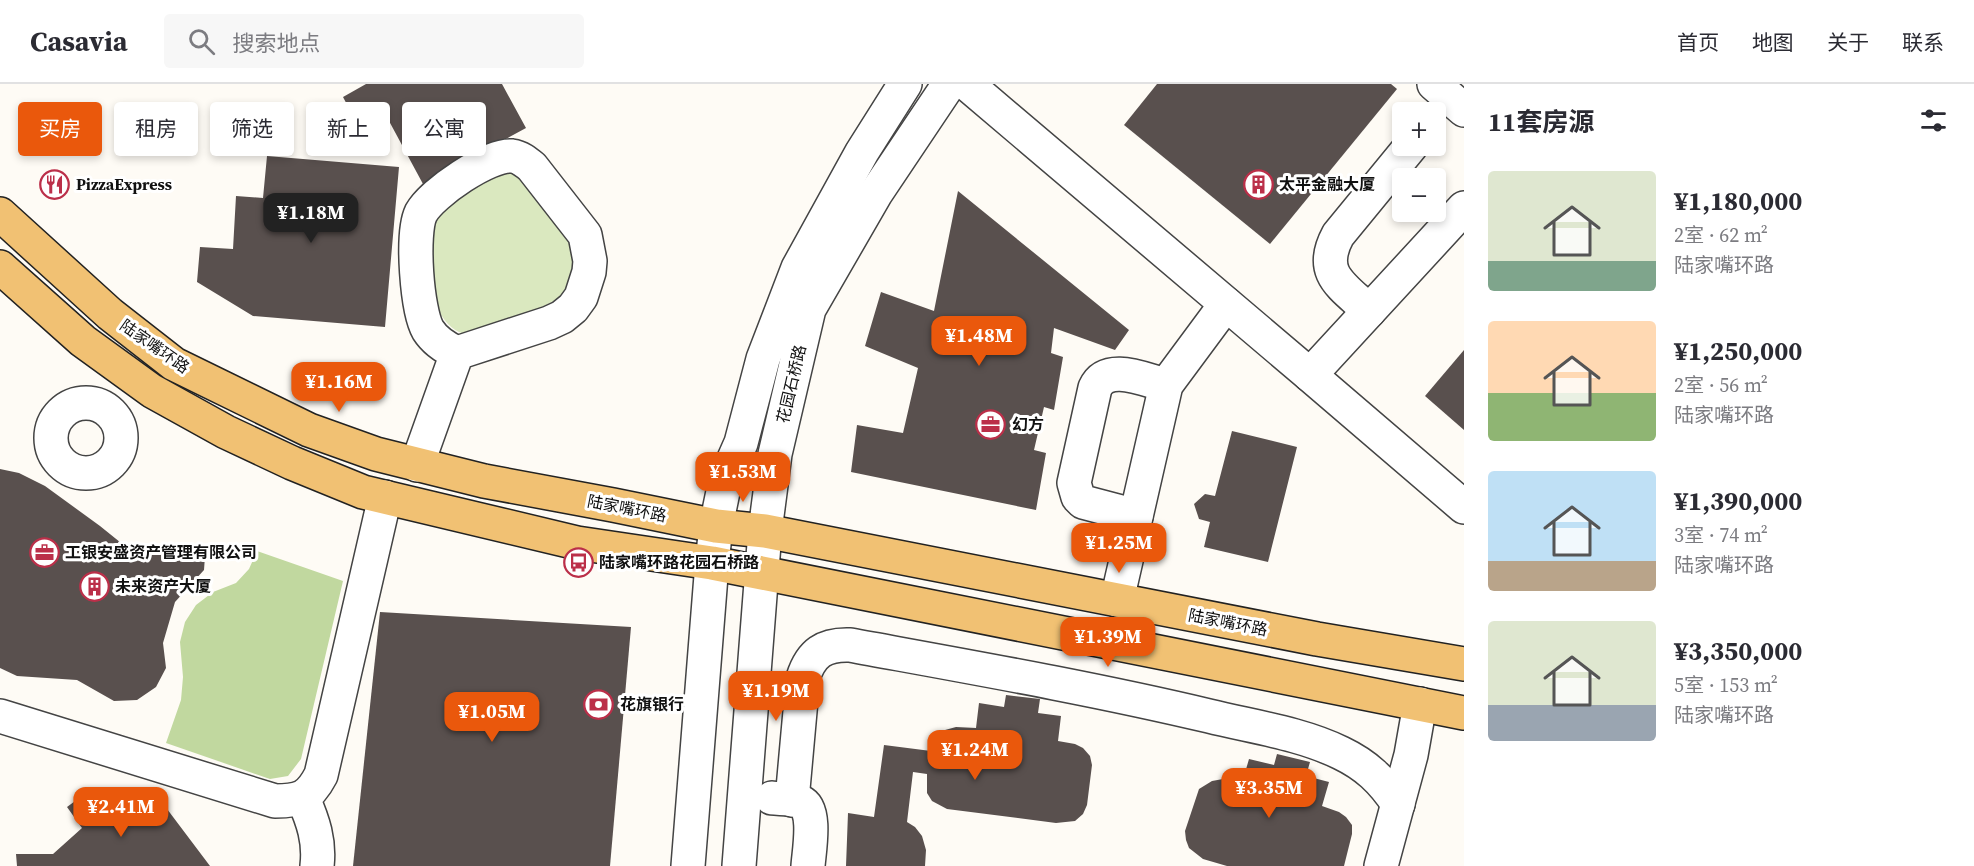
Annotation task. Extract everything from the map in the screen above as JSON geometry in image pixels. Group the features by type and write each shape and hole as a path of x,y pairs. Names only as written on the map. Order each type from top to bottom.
{"main road":[{"name":"陆家嘴环路","path":"0,214 110,314 174,364 309,430 376,454 484,482 716,526 765,531 1317,639 1464,664"},
{"path":"0,267 83,341 152,392 226,432 363,492 577,543 712,563 1464,713"}],"street":[{"name":"花园石桥路","path":"688,866 712,563 716,526 726,477 741,443 763,359 798,268 862,152 905,84"},
{"name":"花园石桥路","path":"739,866 765,531 775,454 809,309 876,193 949,84"},
{"path":"967,84 1464,507"},
{"path":"512,156 523,159 532,167 585,235 590,261 581,297 573,308 549,324 457,353 429,332 423,319 415,243 416,228 421,214 442,190 489,161 512,156"},
{"path":"1369,311 1331,272 1329,260 1331,247 1338,235 1403,156"},
{"path":"1310,375 1464,208"},
{"path":"1117,600 1166,385 1226,304"},
{"path":"417,465 457,353"},
{"path":"105,409 127,373"},
{"path":"1136,516 1083,502 1075,490 1074,483 1095,387 1098,381 1112,374 1166,385"},
{"path":"0,716 275,801 303,798 315,787 321,775 385,497"},
{"path":"792,800 803,678 808,663 821,651 836,645 850,645 1167,706 1315,742 1343,754 1367,769 1385,784 1398,804"},
{"path":"1381,866 1410,756 1420,704"},
{"path":"745,797 801,801 810,813 808,866"},
{"path":"303,798 315,826 318,842 317,866"}],"green space":[{"path":"515,170 558,216 579,258 569,288 558,299 483,337 463,334 455,330 443,318 426,276 427,254 437,205 478,177"},
{"path":"257,551 343,581 301,759 288,776 270,779 166,743 181,700 183,677 180,642 185,622 196,605 213,592 236,583 249,569"}],"building":[{"path":"366,84 502,84 526,128 486,150 486,102 402,102 402,145 390,123 390,102 346,102 343,97"},
{"name":"太平金融大厦","path":"1157,84 1391,84 1397,89 1270,244 1124,125"},
{"path":"267,156 399,167 385,327 253,316 197,282 200,247 233,249 236,196 263,198"},
{"path":"408,156 474,156 423,184"},
{"path":"958,191 1129,330 1115,350 1054,328 1051,353 1063,357 1054,410 1044,407 1034,450 1046,453 1036,510 851,472 857,425 903,433 918,368 865,346 881,292 934,311"},
{"path":"1464,350 1464,430 1425,396"},
{"path":"1232,431 1297,447 1268,562 1204,547 1210,522 1199,519 1194,504 1205,494 1215,496"},
{"name":"未来资产大厦","path":"0,469 19,473 45,486 136,555 154,553 169,544 197,548 205,556 204,570 175,602 163,643 166,668 156,687 137,700 114,701 77,680 17,676 0,668"},
{"path":"380,612 631,627 610,866 353,866"},
{"path":"1006,695 1040,699 1038,713 1061,716 1058,741 1075,744 1083,748 1090,756 1092,765 1087,805 1083,814 1075,821 1056,823 947,809 932,801 927,793 927,774 913,772 907,822 915,827 922,836 926,850 925,866 846,866 848,813 874,817 884,745 931,751 933,740 945,730 956,727 976,728 979,703 1004,707"},
{"path":"1277,754 1310,762 1306,776 1329,782 1322,806 1339,812 1352,825 1344,866 1227,866 1203,859 1189,848 1185,831 1199,789 1212,781 1223,779 1242,783 1249,759 1274,765"},
{"path":"94,787 110,808 127,795 142,815 161,801 210,866 17,866 16,854 53,854 82,828 67,807"}],"place":[{"name":"PizzaExpress","path":"55,184"},
{"name":"太平金融大厦","path":"1258,184"},
{"name":"幻方","path":"991,424"},
{"name":"工银安盛资产管理有限公司","path":"44,552"},
{"name":"陆家嘴环路花园石桥路","path":"578,562"},
{"name":"未来资产大厦","path":"94,586"},
{"name":"花旗银行","path":"599,704"}]}
